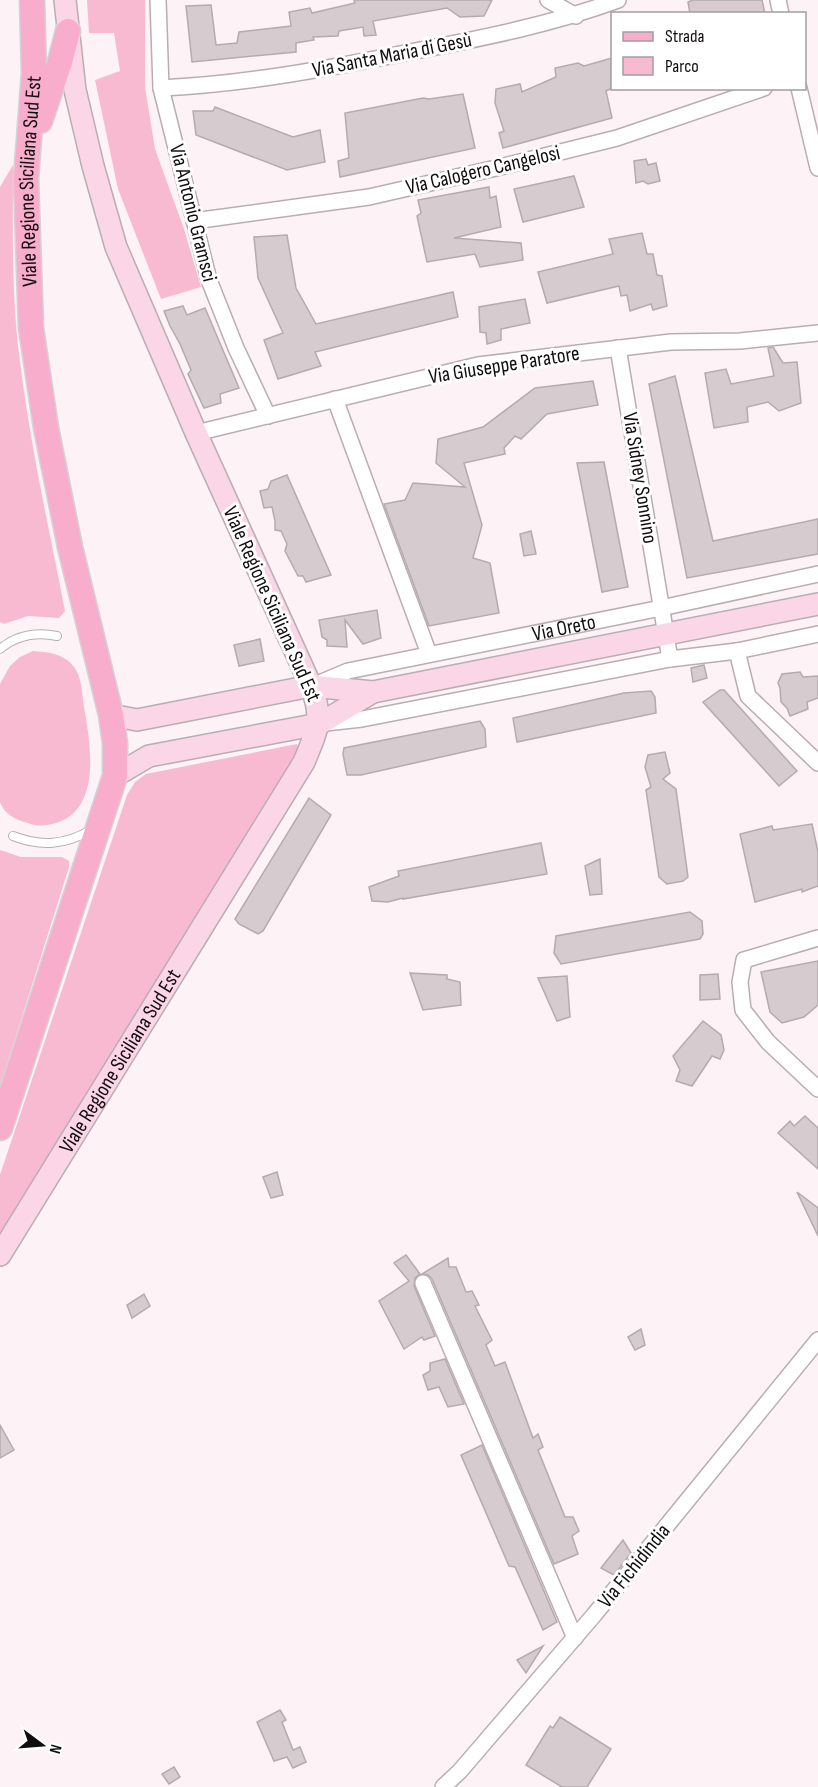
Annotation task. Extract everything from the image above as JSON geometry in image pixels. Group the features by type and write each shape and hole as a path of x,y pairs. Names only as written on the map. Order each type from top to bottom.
{"main road":[{"name":"Viale Regione Siciliana Sud Est","path":"0,1128 115,776 115,743 111,715 72,558 46,428 31,328 26,178 34,73 32,0"},
{"path":"26,178 42,112 60,62 68,31"}],"street":[{"name":"Viale Regione Siciliana Sud Est","path":"0,1255 304,762 319,724 318,704 311,686 263,595 116,247 101,206 75,90 65,0"},
{"name":"Via Antonio Gramsci","path":"158,0 161,88 209,280 236,348 268,416"},
{"path":"548,0 576,16"},
{"name":"Via Santa Maria di Gesù","path":"161,88 203,86 285,76 438,47 576,16 618,0"},
{"name":"Via Calogero Cangelosi","path":"194,221 369,197 485,171 617,138 758,90"},
{"path":"799,90 818,168"},
{"name":"Via Giuseppe Paratore","path":"196,433 478,365 671,342 740,341 818,333"},
{"name":"Via Sidney Sonnino","path":"618,348 670,659"},
{"path":"335,399 429,654"},
{"name":"Via Oreto","path":"311,686 348,671 818,574"},
{"name":"Via Oreto","path":"373,692 818,604"},
{"path":"115,776 149,756 319,724 362,719 670,659 737,651 818,634"},
{"path":"737,651 748,696 818,763"},
{"path":"111,715 137,720 311,686 373,692"},
{"path":"319,724 373,692"},
{"path":"818,938 744,960 740,982 743,1010 768,1042 818,1089"},
{"path":"423,1283 575,1638"},
{"name":"Via Fichidindia","path":"443,1787 460,1771 575,1638 818,1340"}],"lane":[{"path":"0,649 8,643 40,632 57,636"},
{"path":"13,836 40,844 60,844 84,835 98,826"}],"green space":[{"path":"87,0 145,0 145,87 155,149 184,229 201,287 161,299 118,189 95,80 120,71 114,33 89,33"},
{"path":"13,165 13,263 17,337 34,455 65,611 59,618 28,616 4,624 0,622 0,187"},
{"path":"33,651 61,656 77,671 90,754 90,771 82,802 73,814 59,822 43,826 15,818 4,810 0,802 0,684 10,666 20,657"},
{"path":"297,744 299,754 0,1237 0,1175 127,795 135,782 146,774"},
{"path":"0,850 21,857 62,857 69,861 69,867 0,1087"}],"building":[{"path":"354,0 492,0 484,16 460,17 447,8 373,21 376,35 364,36 363,27 339,31 338,36 313,37 314,40 296,43 296,52 192,62 186,6 211,5 216,45 237,43 239,32 291,26 289,12 310,8 312,13 355,3"},
{"path":"693,0 762,0 765,12 690,12 688,2"},
{"path":"611,58 611,88 606,91 612,118 503,148 499,133 504,131 495,103 496,89 520,84 522,92 556,77 555,68 578,63 584,66"},
{"path":"463,94 475,148 340,177 338,161 349,158 345,113 423,98"},
{"path":"215,107 293,137 320,130 325,162 287,170 196,135 193,111 213,111"},
{"path":"646,159 648,165 656,163 660,181 648,184 643,181 636,183 634,161"},
{"path":"574,176 584,207 523,222 514,189"},
{"path":"489,187 490,198 496,196 501,227 454,238 521,243 523,260 480,267 475,254 427,262 417,216 421,213 418,200"},
{"path":"642,233 647,254 653,254 657,275 662,276 667,306 653,310 651,304 630,311 627,295 621,296 619,286 547,303 538,272 613,254 609,239"},
{"path":"287,235 296,288 316,324 453,292 458,317 315,352 321,366 278,379 264,340 283,333 258,278 254,237"},
{"path":"525,299 530,323 501,329 501,340 487,344 486,333 480,332 479,307"},
{"path":"183,306 187,315 205,308 239,388 220,394 221,403 204,408 188,374 191,370 164,311"},
{"path":"773,347 783,363 797,362 801,403 779,411 768,402 747,407 748,422 714,428 705,373 726,369 731,384 774,376 768,348"},
{"path":"675,376 713,541 818,519 818,554 687,578 649,384"},
{"path":"593,381 598,405 547,414 521,439 515,436 504,448 505,454 464,463 482,525 473,558 490,563 499,613 429,626 384,504 405,500 413,483 465,487 436,463 438,439 483,427 535,388"},
{"path":"604,462 628,587 602,592 577,463"},
{"path":"287,475 331,575 306,582 303,576 298,576 285,551 287,544 281,531 275,530 272,507 264,508 260,491 268,489 271,481"},
{"path":"531,531 536,554 524,556 520,534"},
{"path":"377,610 381,638 363,644 345,620 347,647 327,646 327,640 322,637 319,620"},
{"path":"260,639 264,661 239,666 234,645"},
{"path":"704,665 707,678 693,682 691,668"},
{"path":"800,672 803,677 818,676 818,698 807,702 808,709 790,716 787,708 781,702 778,683 782,674"},
{"path":"720,690 724,690 797,771 779,786 703,702"},
{"path":"651,691 655,697 656,713 517,742 513,718 624,693"},
{"path":"480,721 485,729 486,747 361,775 347,775 344,748"},
{"path":"665,752 670,773 663,779 676,789 688,877 683,881 667,884 659,877 646,790 651,787 645,767 648,755"},
{"path":"309,798 331,815 263,931 258,934 239,924 235,919"},
{"path":"812,824 818,852 818,886 802,892 802,889 755,902 740,834 772,826 773,830"},
{"path":"541,843 547,874 388,902 372,901 369,887 399,876 398,871"},
{"path":"600,859 602,894 590,895 585,866"},
{"path":"690,912 702,921 703,934 700,939 561,964 554,953 556,936"},
{"path":"818,961 818,1005 804,1017 782,1023 770,1012 761,972"},
{"path":"410,973 447,975 447,979 460,982 461,1005 423,1010"},
{"path":"718,974 720,999 700,1000 700,975"},
{"path":"567,976 570,1017 557,1021 538,978"},
{"path":"703,1021 721,1035 724,1050 720,1059 712,1056 692,1086 676,1081 680,1070 673,1056"},
{"path":"805,1116 818,1128 818,1169 778,1133 790,1121 794,1126"},
{"path":"277,1172 283,1195 271,1198 263,1177"},
{"path":"797,1192 818,1208 818,1236"},
{"path":"406,1255 420,1274 415,1278 414,1286 435,1336 424,1340 422,1337 404,1349 379,1301 409,1281 394,1263"},
{"path":"448,1258 449,1267 456,1267 466,1292 472,1291 479,1305 475,1306 492,1340 486,1345 495,1366 505,1362 533,1438 538,1434 543,1447 538,1450 565,1517 573,1517 579,1531 572,1536 578,1554 554,1564 432,1279 422,1274"},
{"path":"144,1294 150,1306 132,1318 127,1305"},
{"path":"641,1329 645,1345 635,1350 628,1337"},
{"path":"445,1359 464,1404 448,1407 439,1387 428,1390 423,1375 430,1371 430,1363"},
{"path":"0,1425 14,1450 0,1458"},
{"path":"482,1445 557,1622 543,1630 515,1567 509,1566 461,1455"},
{"path":"623,1540 631,1553 614,1575 601,1568"},
{"path":"543,1646 526,1673 517,1660"},
{"path":"280,1710 286,1720 282,1722 293,1750 300,1747 306,1762 293,1768 287,1757 274,1761 257,1722"},
{"path":"560,1717 611,1749 587,1787 562,1787 526,1765 550,1726 553,1728"},
{"path":"174,1767 180,1777 169,1784 162,1774"}]}
